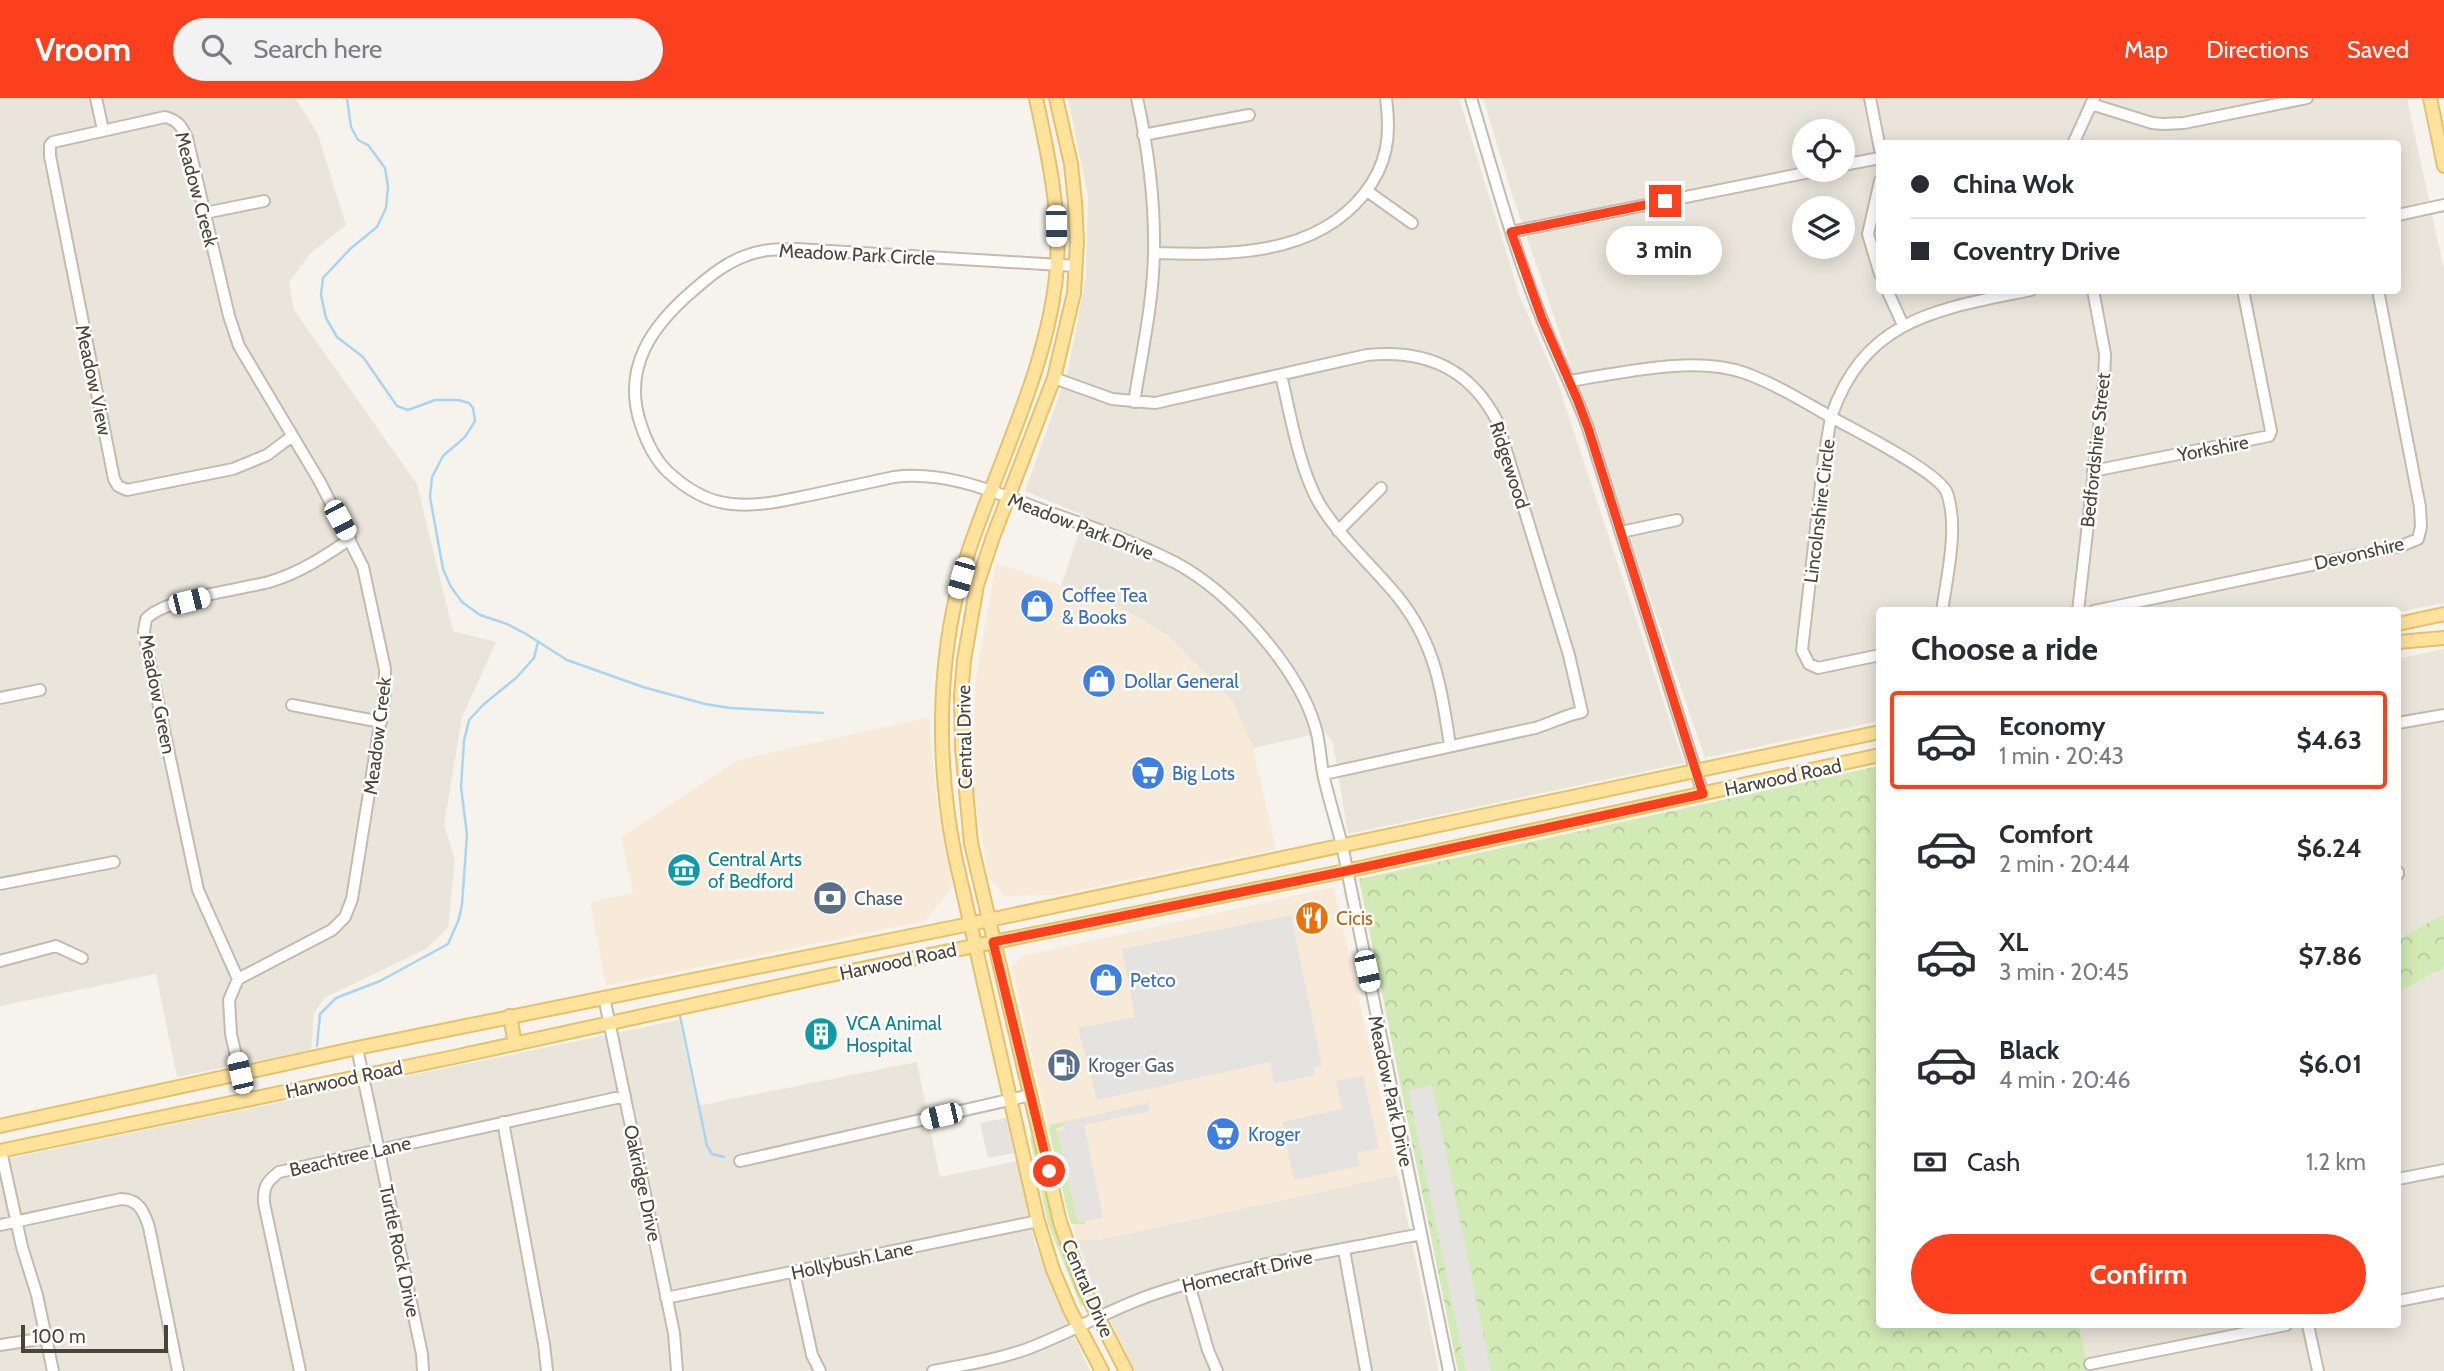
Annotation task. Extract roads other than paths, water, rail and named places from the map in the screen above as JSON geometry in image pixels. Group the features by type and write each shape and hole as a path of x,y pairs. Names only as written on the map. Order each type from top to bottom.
{"main road":[{"name":"Central Drive","path":"1036,98 1053,177 1057,265 1039,358 968,554 954,608 943,700 944,769 948,820 1038,1221 1053,1270 1102,1371"},
{"name":"Central Drive","path":"1056,98 1072,176 1077,241 1074,293 1054,379 977,585 961,695 963,768 971,843 987,920 1060,1222 1083,1287 1126,1371"},
{"path":"2430,98 2444,166"},
{"path":"954,608 973,612"},
{"path":"2401,623 2444,614"},
{"path":"2401,642 2444,638"},
{"name":"Harwood Road","path":"0,1126 357,1048 970,924 1876,733"},
{"name":"Harwood Road","path":"0,1151 974,945 1346,871 1876,756"},
{"path":"944,769 963,768"},
{"path":"1171,882 1177,905"},
{"path":"779,962 785,985"},
{"path":"510,1016 515,1044"},
{"path":"0,1146 0,1151"}],"street":[{"path":"96,98 103,130"},
{"path":"1135,402 1154,253 1149,174 1137,98"},
{"path":"1154,253 1227,254 1291,242 1314,235 1332,225 1367,191 1386,156 1389,120 1385,98"},
{"path":"1471,98 1511,232 1542,319 1588,428 1703,794"},
{"path":"1870,98 1878,140"},
{"path":"2075,140 2093,101 2152,123 2163,124 2307,98"},
{"path":"1143,135 1250,115"},
{"name":"Meadow Creek","path":"103,130 165,117 172,118 181,125 187,138 229,316 239,345 320,482 363,567 386,669 381,722 361,849 352,899 345,917 332,930 239,979"},
{"name":"Meadow View","path":"103,130 52,142 50,156 103,427 118,486 127,490 233,470 267,455 291,437"},
{"path":"1855,163 1876,159"},
{"path":"1511,232 1792,176"},
{"path":"1367,191 1412,223"},
{"path":"1876,199 1868,234 1876,266"},
{"path":"205,213 264,201"},
{"path":"2401,214 2444,205"},
{"name":"Meadow Park Circle","path":"991,491 945,478 912,475 765,504 729,504 713,500 678,481 652,452 636,411 635,392 640,359 655,328 687,295 726,265 763,250 797,249 1076,266"},
{"path":"1889,294 1903,325"},
{"path":"1569,381 1666,367 1732,369 1776,387 1831,417 1840,392 1856,365 1903,325 1963,304 2012,294"},
{"name":"Bedfordshire Street","path":"2078,607 2104,383 2105,354 2094,294"},
{"name":"Yorkshire","path":"2093,471 2269,436 2271,431 2244,294"},
{"name":"Devonshire","path":"2114,607 2401,545 2418,539 2421,527 2420,507 2379,294"},
{"name":"Ridgewood","path":"1054,379 1112,399 1135,402 1170,401 1367,355 1392,352 1422,356 1455,371 1478,392 1497,421 1569,655 1582,712 1565,715 1555,722 1535,728 1324,774"},
{"path":"1281,375 1296,438 1318,500 1338,531 1398,597 1425,640 1441,688 1450,746"},
{"name":"Lincolnshire Circle","path":"1876,656 1818,668 1809,664 1802,650 1831,417 1901,456 1944,487 1953,518 1942,607"},
{"path":"1338,531 1381,488"},
{"name":"Meadow Park Drive","path":"991,491 1139,545 1178,564 1217,593 1261,634 1290,673 1315,726 1342,845 1449,1371"},
{"path":"1621,532 1676,520"},
{"name":"Meadow Green","path":"239,979 198,890 147,650 144,631 146,619 162,607 270,581 306,568 350,539"},
{"path":"0,698 40,690"},
{"path":"292,705 381,722"},
{"path":"2401,722 2444,715"},
{"path":"0,884 114,862"},
{"path":"0,961 56,946 82,958"},
{"path":"239,979 229,1000 231,1034 246,1099"},
{"name":"Oakridge Drive","path":"604,997 674,1333 677,1371"},
{"name":"Turtle Rock Drive","path":"357,1048 422,1354 423,1371"},
{"path":"740,1161 1031,1095"},
{"name":"Beachtree Lane","path":"300,1371 264,1203 267,1182 279,1172 625,1096"},
{"path":"503,1122 547,1371"},
{"path":"0,1151 53,1371"},
{"path":"2401,1178 2444,1170"},
{"path":"0,1225 121,1199 129,1199 141,1207 149,1227 178,1371"},
{"name":"Hollybush Lane","path":"666,1298 1038,1221"},
{"name":"Homecraft Drive","path":"933,1371 1001,1357 1028,1348 1156,1293 1421,1234"},
{"path":"1344,1250 1366,1371"},
{"path":"794,1272 812,1355 820,1371"},
{"path":"1189,1284 1208,1350 1217,1371"},
{"path":"2401,1300 2444,1292"},
{"path":"2090,1364 2271,1328"},
{"path":"2309,1328 2318,1371"},
{"path":"0,1345 46,1338"}],"waterway":[{"path":"347,98 351,127 358,140 368,145 385,168 388,187 386,208 377,227 350,249 323,278 321,295 326,318 337,337 363,357 397,406 408,410 435,400 458,400 469,403 473,408 475,421 465,437 443,456 432,477 430,497 443,569 462,602 480,615 526,634 567,660 643,687 730,708 823,713"},
{"path":"317,1046 320,1014 336,998 380,981 448,944 459,919 462,904 467,835 461,787 464,741 469,720 534,658 538,642"},
{"path":"679,1011 707,1146 712,1154 724,1157"}],"place":[{"name":"Coffee Tea & Books","path":"1037,606"},
{"name":"Dollar General","path":"1099,681"},
{"name":"Big Lots","path":"1148,773"},
{"name":"Central Arts of Bedford","path":"684,870"},
{"name":"Chase","path":"830,898"},
{"name":"Cicis","path":"1312,918"},
{"name":"Petco","path":"1106,980"},
{"name":"VCA Animal Hospital","path":"821,1034"},
{"name":"Kroger Gas","path":"1064,1065"},
{"name":"Kroger","path":"1223,1134"}]}
